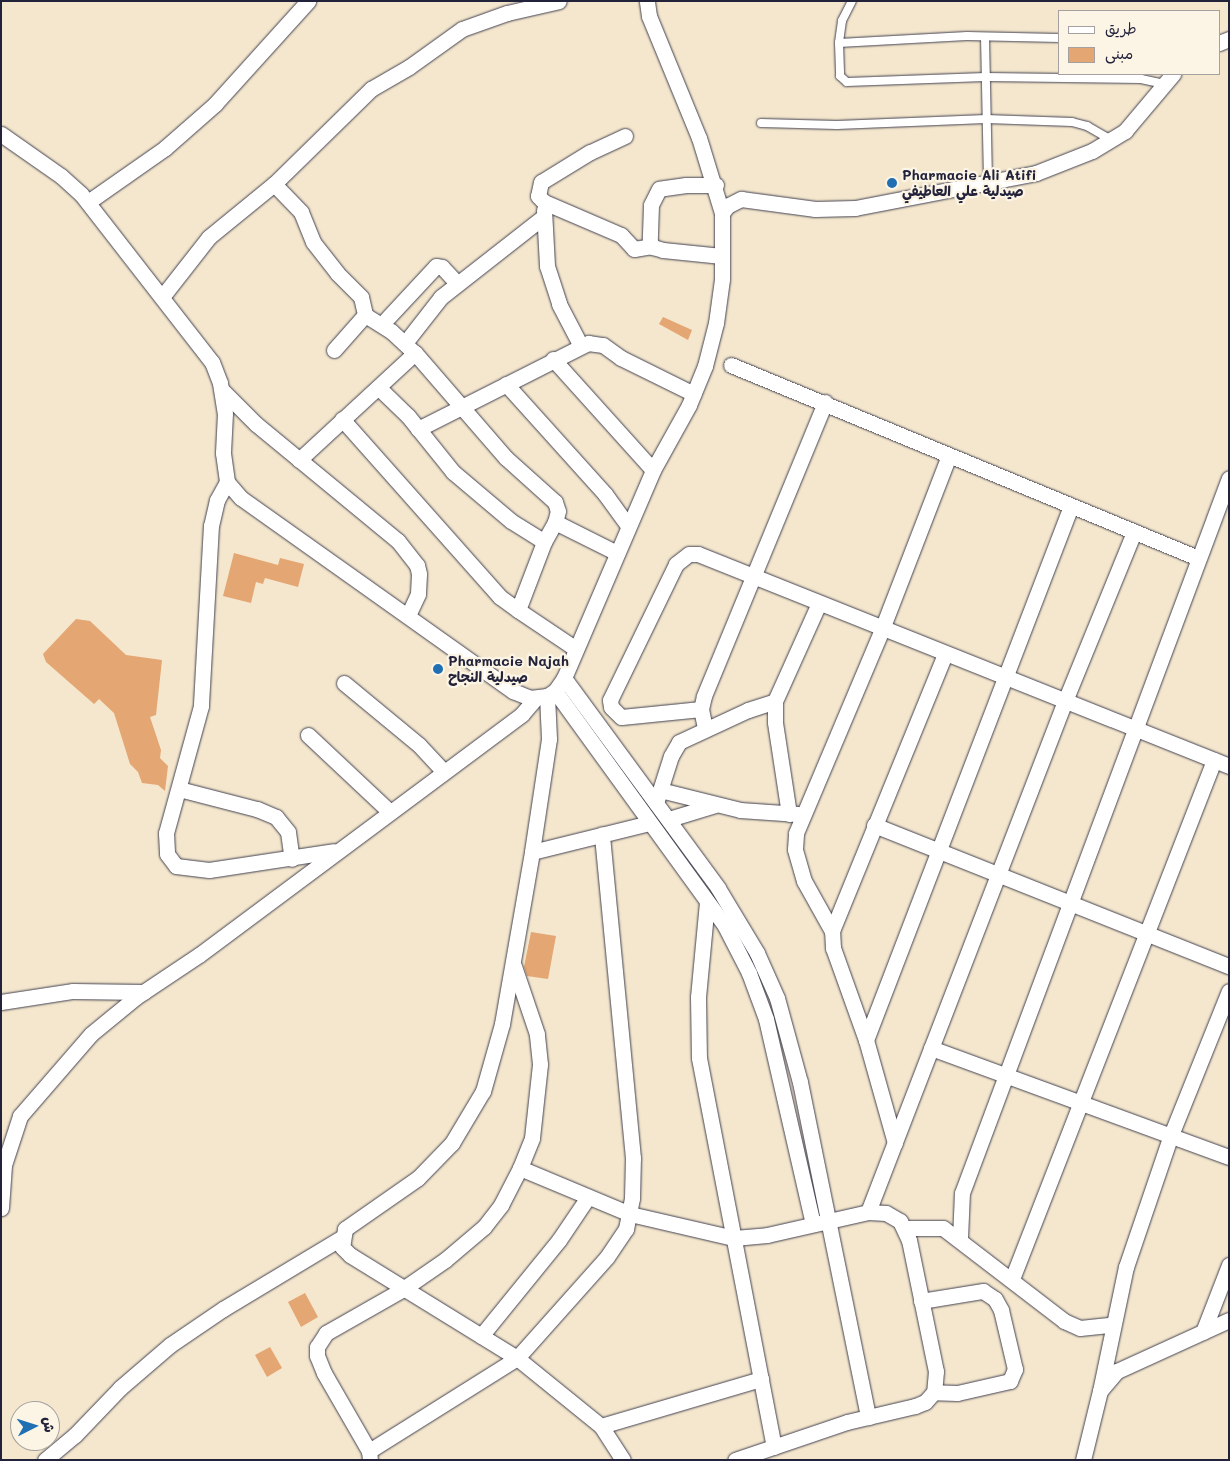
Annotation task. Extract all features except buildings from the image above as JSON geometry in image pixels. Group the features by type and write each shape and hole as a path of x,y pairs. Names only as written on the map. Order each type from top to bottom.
{"street":[{"path":"88,202 164,148 215,104 308,1"},
{"path":"162,297 209,237 274,184 360,97 410,67 448,38 482,20 560,1"},
{"path":"1,1208 4,1165 20,1116 91,1034 144,992 200,955 443,771 522,714 564,678 653,470 694,394 716,323 722,256 722,213 716,185 644,3"},
{"path":"722,213 733,202 750,198 815,209 855,208 988,184 1036,173 1111,140 1132,125 1169,79"},
{"path":"1,134 61,176 88,202 212,362 222,390 225,413 223,453 227,482 217,500 211,525 201,706 165,844 169,860 176,866 209,870 292,859 338,850"},
{"path":"625,136 590,152 541,182 538,196 544,202 616,232 634,249 652,246 663,250 722,256"},
{"path":"274,184 301,212 311,238 337,273 362,297 365,315"},
{"path":"652,246 651,205 655,193 666,186 716,185"},
{"path":"544,202 543,217 551,280 559,304 581,346"},
{"path":"299,460 342,419 379,388 410,348 433,305 457,283 543,217"},
{"path":"382,324 436,266 442,267 457,283"},
{"path":"365,315 382,324 410,348 506,458 555,502 558,511 555,522 544,542 518,610"},
{"path":"334,350 365,315"},
{"path":"418,429 463,408 552,359 581,346 603,345 621,358 694,394"},
{"path":"552,359 653,470"},
{"path":"731,365 825,402 1198,558"},
{"path":"506,384 605,494 628,526"},
{"path":"379,388 418,429 460,478 511,521 544,542"},
{"path":"222,390 299,460 398,541 417,565 420,585 408,615"},
{"path":"705,728 701,709 825,402"},
{"path":"342,419 500,597 576,649"},
{"path":"796,814 882,629 949,455"},
{"path":"960,1238 962,1193 1072,902 1134,728 1229,478"},
{"path":"227,482 259,512 408,615 513,691 546,695 649,823 707,902 737,948 766,1019 813,1224"},
{"path":"866,1040 939,851 1003,677 1071,506"},
{"path":"555,522 617,553"},
{"path":"868,1212 1065,701 1134,532"},
{"path":"701,709 621,717 611,707 610,700 676,564 682,558 698,554 1229,766"},
{"path":"819,603 775,702 775,722 796,814 798,864 832,932 833,948 866,1040 895,1143"},
{"path":"832,932 945,654"},
{"path":"564,678 658,797 669,819 718,888 757,953 777,998 791,1042 868,1417"},
{"path":"344,684 419,745 443,771"},
{"path":"45,1460 74,1435 120,1388 170,1345 223,1308 341,1238 346,1229 418,1178 452,1143 483,1091 493,1062 514,964 549,739 546,695"},
{"path":"658,797 674,748 685,738 705,728 775,702"},
{"path":"308,735 390,811"},
{"path":"1012,1279 1214,760"},
{"path":"179,789 257,809 276,817 288,832 292,859"},
{"path":"658,797 796,814"},
{"path":"669,819 716,805"},
{"path":"532,852 649,823"},
{"path":"874,826 1072,902 1229,966"},
{"path":"514,964 537,1034 540,1064 532,1138 520,1168 501,1205 484,1227 445,1260 403,1288 326,1333 317,1347 317,1356 324,1373 370,1455 517,1358 607,1257 626,1229 630,1214 633,1158 602,834"},
{"path":"707,902 698,997 699,1058 774,1448"},
{"path":"1,1002 73,991 144,992"},
{"path":"1083,1460 1100,1391 1111,1326 1126,1267 1171,1135 1229,991"},
{"path":"931,1048 1229,1156"},
{"path":"520,1168 630,1214 734,1238 767,1235 828,1219 868,1212 894,1216 905,1228 936,1371 934,1392 925,1402 868,1417 735,1460"},
{"path":"481,1336 559,1240 588,1197"},
{"path":"905,1228 942,1228 960,1238 1064,1321 1080,1328 1111,1326"},
{"path":"341,1238 345,1252 517,1358 601,1426 623,1460"},
{"path":"1203,1332 1229,1265"},
{"path":"921,1301 984,1291 995,1299 1001,1310 1015,1369 1010,1381 956,1393 934,1392"},
{"path":"1100,1391 1122,1367 1229,1320"},
{"path":"601,1426 761,1379"}],"lane":[{"path":"852,1 842,21 839,43 840,76 847,82 985,77 1169,79"},
{"path":"839,43 985,36 1058,38"},
{"path":"985,36 988,184"},
{"path":"762,123 837,125 986,119 1072,122 1086,126 1111,140"}],"place":[{"name":"Pharmacie Ali Atifi صيدلية علي العاطيفي","path":"892,183"},
{"name":"Pharmacie Najah صيدلية النجاح","path":"438,669"}]}
